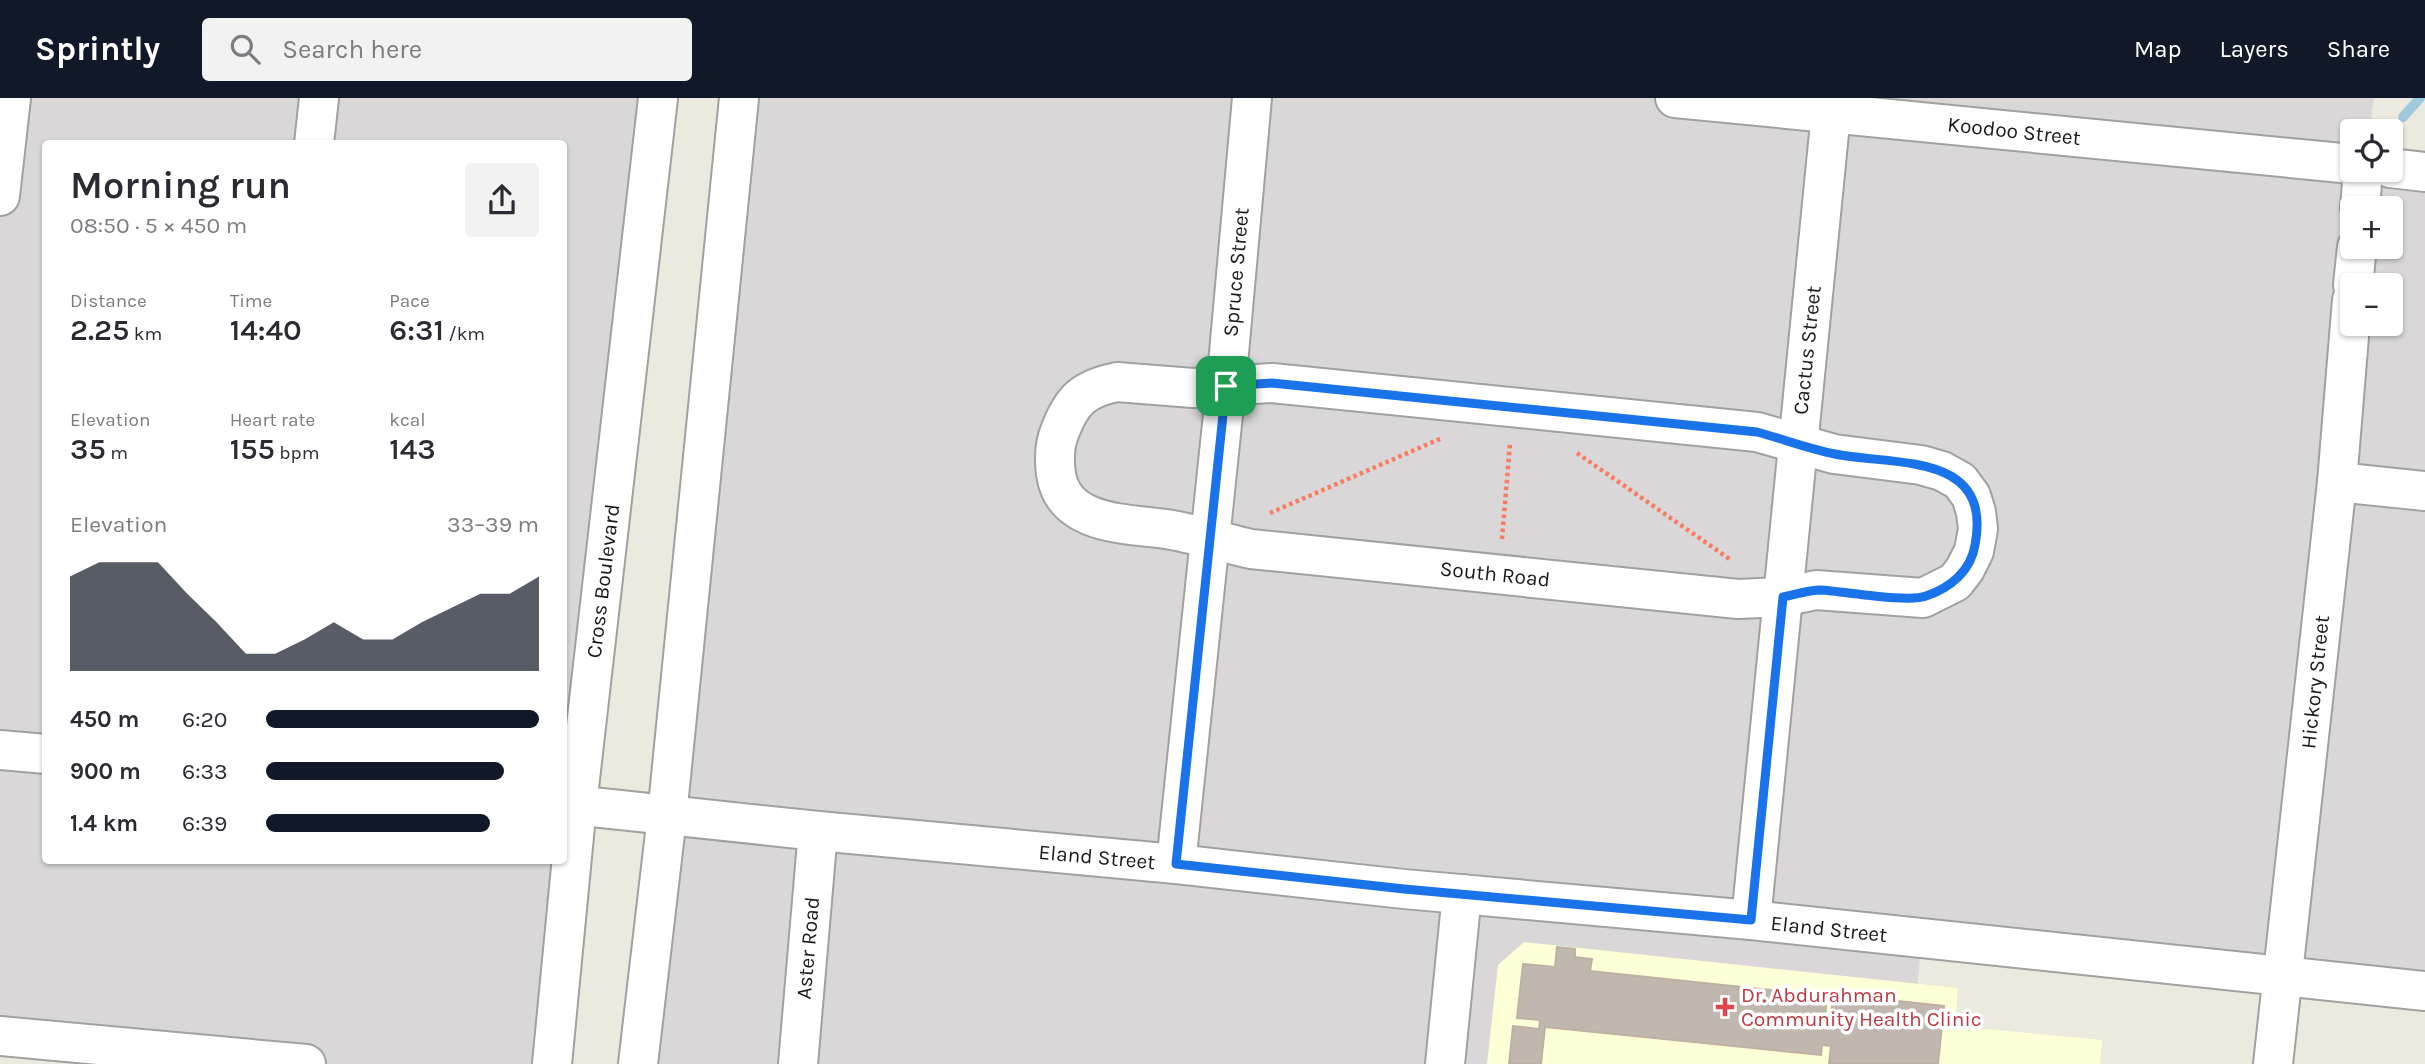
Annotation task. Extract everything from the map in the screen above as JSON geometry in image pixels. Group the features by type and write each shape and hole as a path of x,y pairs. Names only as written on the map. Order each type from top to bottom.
{"street":[{"path":"0,196 11,98"},
{"path":"314,140 319,98"},
{"name":"Cross Boulevard","path":"567,848 570,805 658,98"},
{"path":"638,1064 667,816 739,98"},
{"name":"Spruce Street","path":"1176,864 1226,386 1252,98"},
{"name":"Koodoo Street","path":"1675,98 2340,163"},
{"name":"Cactus Street","path":"1751,920 1830,113"},
{"path":"2403,169 2425,172"},
{"name":"Hickory Street","path":"2273,1064 2337,482 2349,336"},
{"name":"South Road","path":"1117,382 1193,388 1226,386 1272,383 1757,432 1834,454 1921,464 1960,481 1971,496 1978,530 1974,551 1955,582 1923,598 1816,590 1783,597 1738,599 1251,549 1172,530 1112,523 1085,514 1069,500 1057,482 1054,460 1058,437 1068,410 1081,396 1097,386 1117,382"},
{"path":"2337,482 2425,491"},
{"path":"0,750 42,754"},
{"name":"Eland Street","path":"570,805 1462,894 1751,920 2425,991"},
{"name":"Aster Road","path":"798,1064 818,831"},
{"name":"Cross Boulevard","path":"552,1064 566,864"},
{"path":"1445,1064 1462,894"},
{"path":"0,1036 306,1064"}],"path":[{"path":"1499,575 1513,408"},
{"path":"1259,517 1450,435"},
{"path":"1570,447 1738,566"}],"shaded area":[{"path":"0,98 658,98 552,1064 306,1064 0,1036"},
{"path":"739,98 2374,98 2371,119 2340,119 2340,182 2403,182 2403,171 2425,172 2425,991 1922,939 1909,1064 638,1064"},
{"name":"Dr. Abdurahman Community Health Clinic","path":"1524,942 1958,988 1955,1026 2102,1040 2100,1064 1487,1064 1498,965"}],"building":[{"path":"1557,947 1575,949 1575,957 1592,959 1590,971 1827,996 1825,1018 1831,1018 1833,994 1944,1006 1938,1064 1829,1064 1831,1046 1822,1045 1821,1055 1545,1027 1541,1064 1509,1064 1513,1026 1539,1029 1540,1020 1517,1018 1523,964 1555,967"}],"waterway":[{"path":"2403,117 2420,98"}],"place":[{"name":"Dr. Abdurahman Community Health Clinic","path":"1725,1007"}],"route":[{"path":"1272,383 1757,432 1834,454 1921,464 1960,481 1971,496 1978,530 1974,551 1955,582 1923,598 1816,590 1783,597 1751,920 1404,889 1176,864 1226,386 1272,383"}]}
